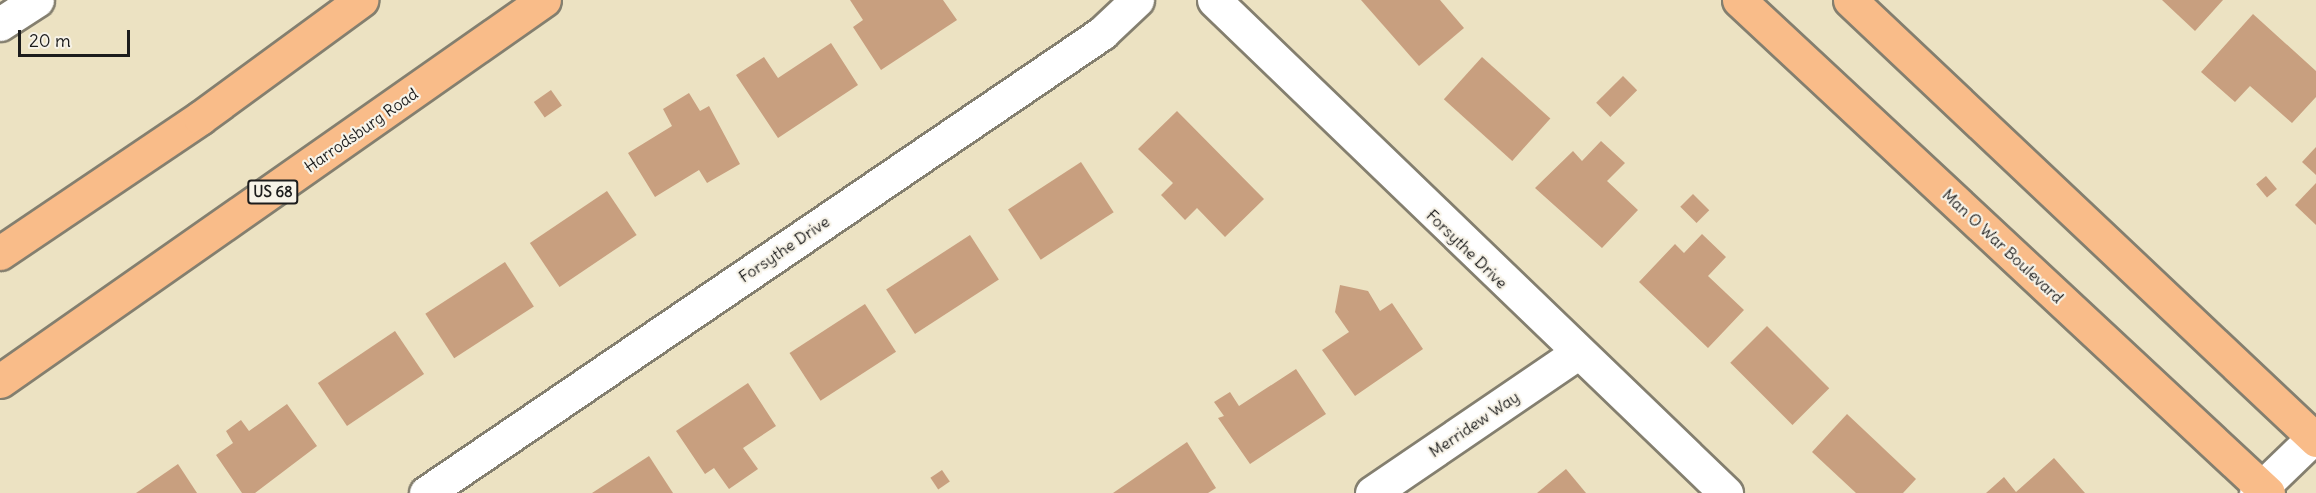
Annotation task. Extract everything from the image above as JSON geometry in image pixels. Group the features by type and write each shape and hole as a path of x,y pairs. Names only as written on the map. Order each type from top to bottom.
{"main road":[{"path":"0,253 361,0"},
{"name":"Harrodsburg Road","path":"0,381 544,0"},
{"name":"Man O War Boulevard","path":"1739,0 2262,491"},
{"path":"1850,0 2315,438"}],"street":[{"name":"Forsythe Drive","path":"426,493 1102,33 1137,0"},
{"name":"Forsythe Drive","path":"1214,0 1576,354 1725,493"},
{"name":"Merridew Way","path":"1371,493 1576,354"},
{"path":"2262,491 2315,438"}],"building":[{"path":"850,0 943,0 957,20 881,70 853,27 863,20"},
{"path":"1361,0 1440,0 1464,28 1419,66"},
{"path":"2162,0 2223,0 2195,31"},
{"path":"2253,14 2316,71 2316,97 2292,123 2250,86 2235,102 2201,72"},
{"path":"831,43 858,85 778,138 736,75 764,57 778,78"},
{"path":"1482,57 1550,119 1512,161 1444,99"},
{"path":"1623,76 1637,90 1610,117 1596,103"},
{"path":"551,90 562,106 545,118 534,102"},
{"path":"689,93 700,111 709,106 740,164 707,183 699,170 655,197 628,153 672,126 663,109"},
{"path":"1177,111 1264,199 1225,237 1197,208 1185,220 1161,195 1173,183 1138,149"},
{"path":"1601,141 1625,163 1607,181 1638,210 1602,248 1535,188 1573,151 1582,161"},
{"path":"2316,147 2316,175 2302,162"},
{"path":"1081,162 1114,212 1041,260 1008,209"},
{"path":"2266,176 2277,189 2267,197 2256,184"},
{"path":"2316,183 2316,225 2295,205"},
{"path":"607,191 637,235 560,287 530,243"},
{"path":"1693,194 1709,210 1697,223 1680,207"},
{"path":"1702,234 1726,257 1708,276 1744,310 1708,348 1639,282 1675,244 1684,253"},
{"path":"970,235 999,279 915,334 886,289"},
{"path":"505,262 534,306 454,358 425,314"},
{"path":"1340,285 1368,291 1380,311 1392,303 1423,349 1355,396 1322,350 1349,332 1335,312"},
{"path":"865,304 896,352 821,401 790,353"},
{"path":"1767,326 1829,388 1792,425 1730,363"},
{"path":"395,331 424,374 347,426 318,383"},
{"path":"1296,369 1326,414 1250,464 1218,418 1224,416 1214,402 1230,392 1239,406"},
{"path":"748,383 776,426 743,448 758,469 729,489 714,468 705,474 676,431"},
{"path":"287,404 317,446 255,493 242,493 216,455 233,443 226,431 241,420 249,431"},
{"path":"1847,414 1916,479 1903,493 1856,493 1812,452"},
{"path":"1187,442 1216,488 1208,493 1113,493"},
{"path":"649,456 673,493 592,493"},
{"path":"2054,458 2085,493 1986,493 2004,477 2016,492"},
{"path":"178,464 197,493 136,493"},
{"path":"1566,469 1586,493 1537,493"},
{"path":"942,470 950,482 938,489 930,478"}]}
